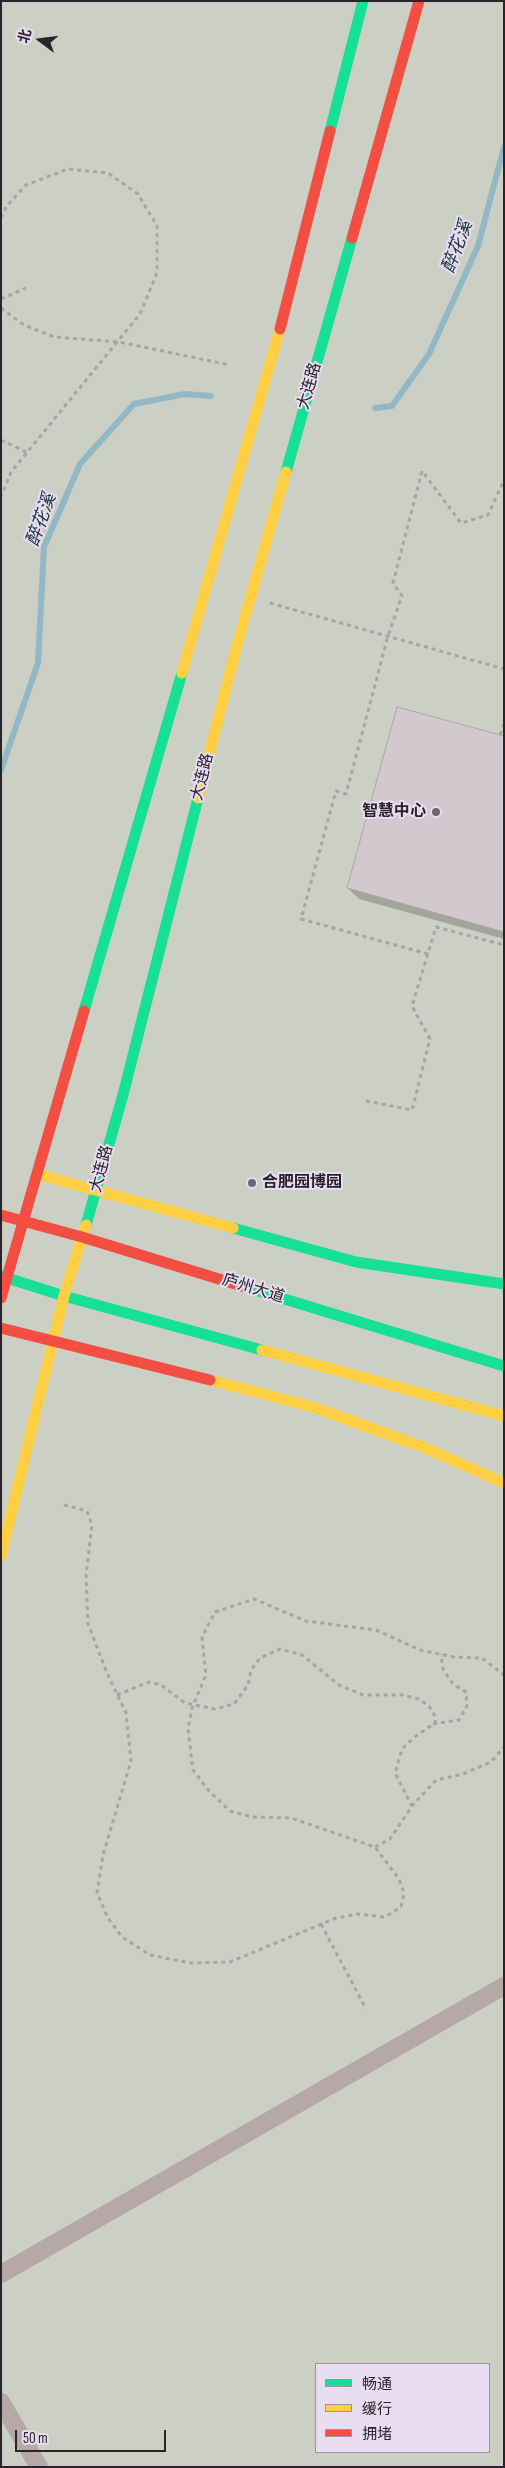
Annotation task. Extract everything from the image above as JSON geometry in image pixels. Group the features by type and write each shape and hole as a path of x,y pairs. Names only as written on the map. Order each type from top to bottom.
{"main road":[{"path":"1,1298 4,1276 24,1221 270,368 363,1"},
{"name":"大连路","path":"1,1556 55,1340 64,1296 97,1192 250,597 419,1"},
{"path":"37,1174 356,1262 504,1284"},
{"name":"庐州大道","path":"1,1215 82,1237 504,1366"},
{"path":"4,1276 64,1296 504,1416"},
{"path":"1,1328 55,1340 313,1407 423,1447 504,1482"}],"street":[{"path":"1,2274 504,1986"},
{"path":"1,2402 39,2467"}],"path":[{"path":"1,218 6,207 26,185 68,168 108,173 138,194 157,226 158,273 140,314 11,472 1,497"},
{"path":"1,299 26,288"},
{"path":"1,308 24,326 54,338 119,342 230,365"},
{"path":"1,440 28,453"},
{"path":"428,954 301,919 336,791 346,794 388,636 402,596 393,583 422,471 461,523 488,515 504,480"},
{"path":"250,597 504,669"},
{"path":"500,735 504,724"},
{"path":"366,1101 412,1110 430,1039 412,1006 436,927 504,945"},
{"path":"64,1505 87,1511 92,1525 86,1575 88,1624 126,1713 131,1761 103,1855 97,1893 108,1918 122,1937 150,1955 190,1963 230,1962 336,1918 357,1914 385,1917 401,1907 404,1893 399,1879 375,1847 291,1818 253,1817 230,1811 209,1791 193,1770 188,1729 194,1704 206,1675 202,1637 215,1612 254,1600 306,1621 376,1630 420,1650 482,1658 504,1675"},
{"path":"117,1695 148,1682 160,1685 185,1704 194,1704 214,1709 234,1704 248,1685 251,1670 260,1658 280,1649 302,1655 338,1685 363,1696 402,1695 419,1699 429,1706 436,1718 433,1724"},
{"path":"412,1806 395,1773 402,1749 433,1724 459,1720 467,1706 466,1692 453,1684 443,1669 441,1654"},
{"path":"375,1847 390,1839 412,1806 436,1780 463,1774 491,1762 504,1747"},
{"path":"321,1924 366,2009"}],"shaded area":[{"name":"合肥园博园","path":"1,1 504,1 504,2467 1,2467"}],"building":[{"name":"智慧中心","path":"397,707 504,736 504,932 347,888"}],"waterway":[{"name":"醉花溪","path":"375,408 392,406 429,354 478,246 504,147"},
{"name":"醉花溪","path":"1,770 38,663 44,547 80,464 134,404 185,394 211,396"}],"traffic: fast":[{"path":"330,131 363,1"},
{"path":"286,472 352,238"},
{"path":"84,1011 182,673"},
{"path":"86,1225 123,1095 198,798"},
{"path":"233,1228 356,1262 504,1284"},
{"path":"1,1276 64,1296 262,1350"},
{"path":"245,1287 504,1366"}],"traffic: slow":[{"path":"182,673 280,329"},
{"path":"198,798 236,649 286,472"},
{"path":"37,1174 233,1228"},
{"path":"1,1556 64,1296 86,1225"},
{"path":"262,1350 504,1416"},
{"path":"210,1380 313,1407 423,1447 504,1483"}],"traffic: jam":[{"path":"352,238 419,1"},
{"path":"280,329 330,131"},
{"path":"1,1298 84,1011"},
{"path":"1,1215 82,1237 245,1287"},
{"path":"1,1328 210,1380"}],"place":[{"name":"智慧中心","path":"436,812"},
{"name":"合肥园博园","path":"252,1183"}]}
